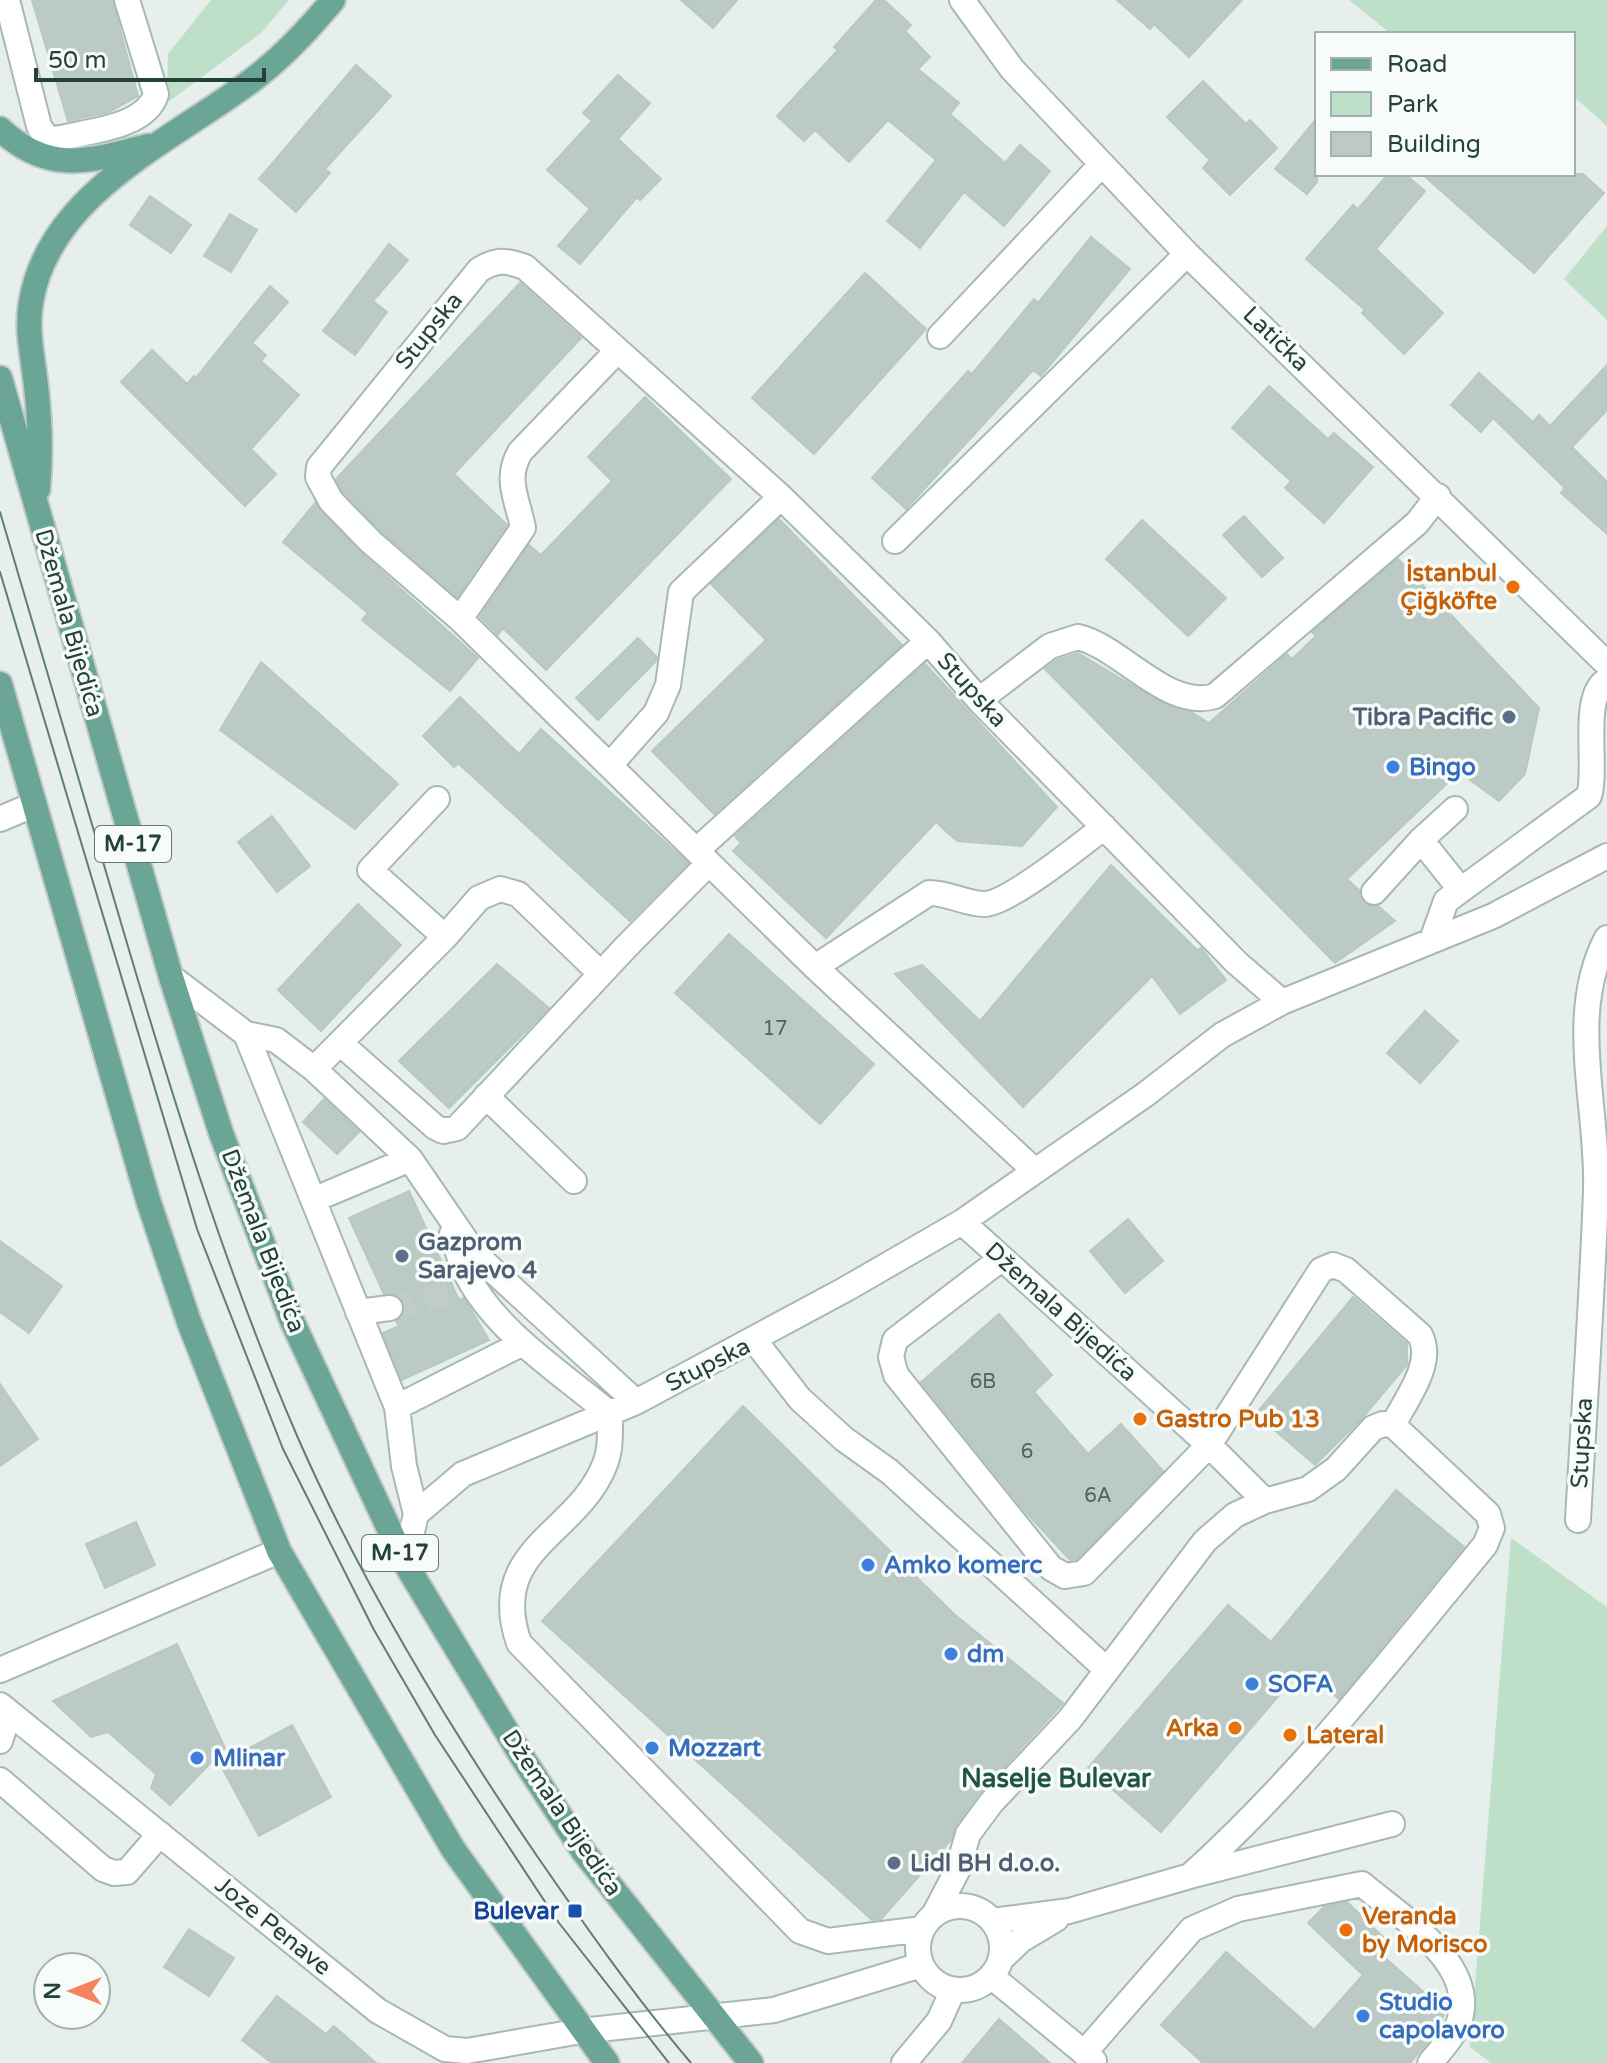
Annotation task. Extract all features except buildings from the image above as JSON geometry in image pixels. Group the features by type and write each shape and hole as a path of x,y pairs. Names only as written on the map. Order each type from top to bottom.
{"main road":[{"path":"36,510 39,429 28,342 30,302 41,261 60,230 150,146 255,78 309,29 333,0"},
{"path":"0,129 33,153 58,161 90,161 150,146"},
{"name":"Džemala Bijedića","path":"0,378 171,977 221,1133 263,1248 335,1417 405,1563 583,1851 713,2019 751,2063"},
{"path":"0,684 171,1268 279,1551 453,1849 581,2031 607,2063"}],"street":[{"path":"7,0 39,126 46,137 56,139 136,119 152,106 156,94 136,6"},
{"name":"Latička","path":"962,0 1012,69 1187,254 1607,664"},
{"path":"940,336 1102,164"},
{"path":"895,541 1187,254"},
{"name":"Stupska","path":"1035,1171 815,967 460,619 331,501 318,477 319,467 468,282 491,262 508,261 525,267 781,497 928,641 979,700 1237,963 1282,1002"},
{"path":"460,619 523,528 511,480 513,465 520,452 617,351"},
{"path":"979,700 1050,646 1078,637 1104,648 1153,681 1189,697 1204,700 1215,696 1417,523 1438,496"},
{"path":"610,765 656,713 668,685 681,592 781,497"},
{"path":"340,1043 443,1131 457,1128 703,857 928,641"},
{"path":"1432,940 1446,901 1589,796 1593,781 1590,745 1595,695 1599,685 1607,680"},
{"path":"437,799 370,870 445,937"},
{"path":"0,819 33,805"},
{"path":"1374,892 1421,840 1455,809"},
{"path":"815,967 929,893 945,893 984,904 1007,897 1104,827"},
{"path":"1421,840 1460,889"},
{"name":"Stupska","path":"416,1514 463,1474 636,1402 755,1341 962,1222 1146,1094 1222,1035 1282,1002 1493,916 1607,856"},
{"path":"314,1069 445,937 479,898 500,889 518,894 600,973"},
{"name":"Stupska","path":"1578,1520 1596,1187 1587,1033 1590,987 1607,938"},
{"path":"171,977 246,1034 276,1040 314,1069 410,1159 475,1254 636,1402"},
{"path":"246,1034 397,1407 404,1466 416,1514 405,1563"},
{"path":"486,1096 574,1181"},
{"path":"313,1200 410,1159"},
{"path":"444,1210 465,1272 466,1292 610,1414 605,1464 582,1499 532,1550 515,1584 509,1615 519,1643 800,1931 828,1941 929,1921 948,1907 984,1915 1069,1911 1392,1824"},
{"name":"Džemala Bijedića","path":"962,1222 1209,1445 1265,1501"},
{"path":"1001,1259 895,1340 891,1357 896,1375 1051,1568 1065,1576 1084,1573 1209,1445 1321,1270 1333,1265 1346,1270 1420,1335 1425,1345 1425,1359 1393,1425"},
{"path":"358,1312 390,1308"},
{"path":"755,1341 800,1399 818,1416 890,1472 1106,1669"},
{"path":"397,1407 523,1343"},
{"path":"1069,1911 1021,1940 974,1988 953,1990 934,1982 921,1965 918,1953 929,1921 958,1869 968,1834 991,1803 1070,1719 1210,1535 1235,1515 1265,1501 1308,1489 1336,1469 1373,1428 1383,1424 1393,1425 1488,1514 1492,1528 1485,1545 1302,1767 1251,1821 1190,1876"},
{"path":"0,1670 279,1551"},
{"path":"0,1741 5,1709"},
{"name":"Joze Penave","path":"5,1709 378,2011 445,2049 467,2051 581,2031"},
{"path":"0,1780 103,1869 114,1873 127,1872 160,1834"},
{"path":"958,1869 1001,1940 996,1968"},
{"path":"996,1968 1090,2058 1192,1929 1238,1909 1362,1884 1446,1956 1460,1988 1459,2022 1430,2063"},
{"path":"581,2031 774,2010 921,1965"},
{"path":"904,2063 939,2021 953,1990"}],"green space":[{"path":"211,0 289,0 261,33 167,103 168,54"},
{"path":"1349,0 1607,0 1607,126 1575,98 1575,32 1389,32"},
{"path":"1607,226 1607,320 1564,279"},
{"path":"1511,1538 1607,1607 1607,2063 1491,2063 1470,2047"}],"tunnel":[{"path":"390,1308 456,1293"}],"tram line":[{"path":"0,512 186,1135 249,1318 298,1438 378,1600 471,1756 592,1935 691,2063"},
{"path":"0,572 197,1229 283,1449 374,1630 435,1735 559,1923 669,2063"}],"place":[{"name":"İstanbul Çiğköfte","path":"1513,587"},
{"name":"Tibra Pacific","path":"1509,717"},
{"name":"Bingo","path":"1393,767"},
{"name":"Gazprom Sarajevo 4","path":"402,1256"},
{"name":"Gastro Pub 13","path":"1140,1419"},
{"name":"Amko komerc","path":"868,1565"},
{"name":"dm","path":"951,1654"},
{"name":"SOFA","path":"1252,1684"},
{"name":"Arka","path":"1235,1728"},
{"name":"Lateral","path":"1290,1735"},
{"name":"Mozzart","path":"652,1748"},
{"name":"Mlinar","path":"197,1758"},
{"name":"Lidl BH d.o.o.","path":"894,1863"},
{"name":"Bulevar","path":"575,1911"},
{"name":"Veranda by Morisco","path":"1346,1930"},
{"name":"Studio capolavoro","path":"1363,2016"}],"district":[{"name":"Naselje Bulevar","path":"1056,1778"}]}
